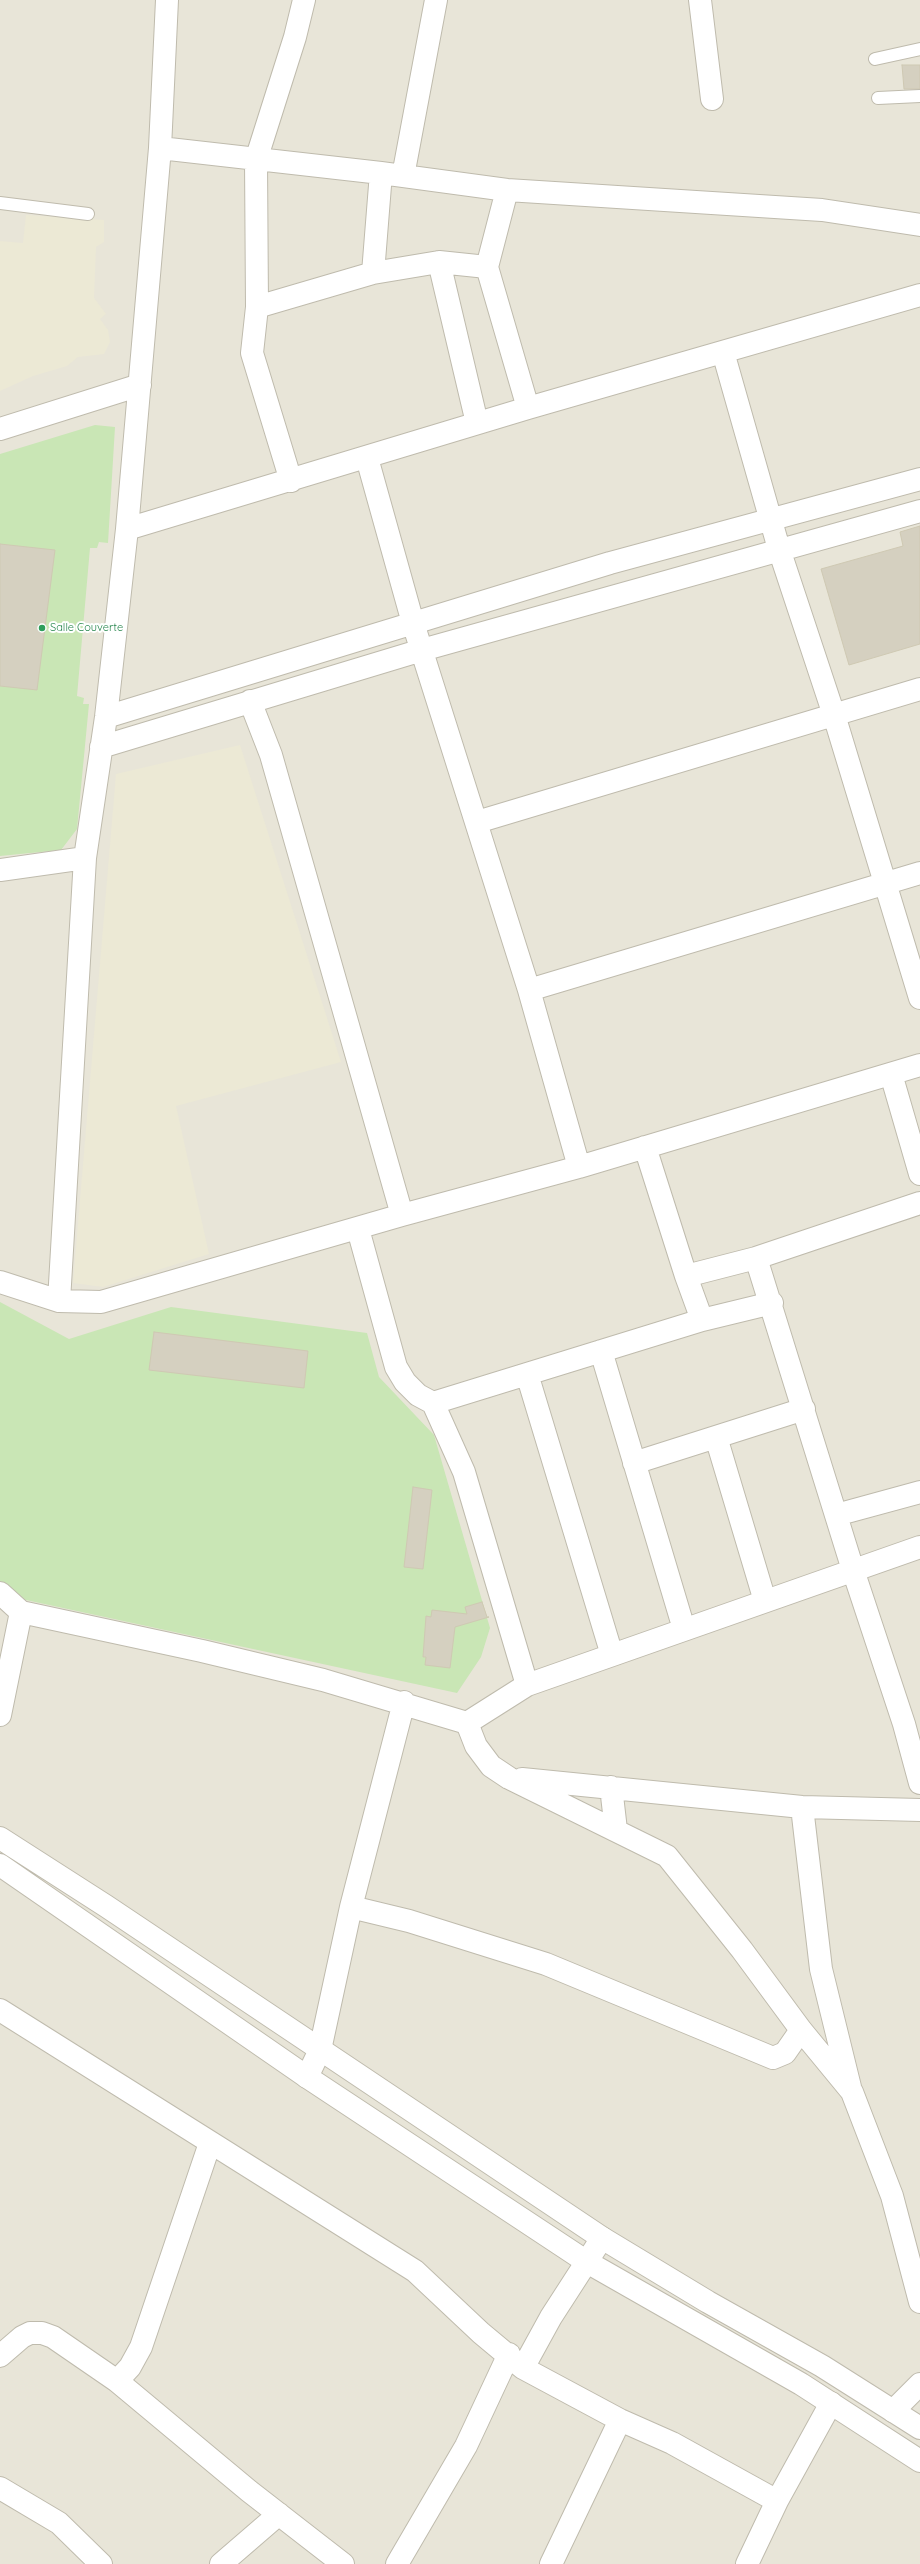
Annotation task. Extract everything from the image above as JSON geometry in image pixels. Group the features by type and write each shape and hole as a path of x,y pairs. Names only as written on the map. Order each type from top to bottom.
{"street":[{"path":"59,1301 85,858 106,717 127,530 160,148 166,0"},
{"path":"291,481 253,360 252,345 257,307 256,160 295,37 304,0"},
{"path":"403,176 436,0"},
{"path":"700,0 712,99"},
{"path":"160,148 256,160 285,161 507,190 822,210 920,224"},
{"path":"373,273 381,173"},
{"path":"507,190 488,267 528,408"},
{"path":"257,307 373,273 439,262 488,267"},
{"path":"439,262 477,423"},
{"path":"127,530 477,423 920,295"},
{"path":"723,352 779,549 834,715 884,884 920,998"},
{"path":"0,429 140,385"},
{"path":"366,458 413,623 478,822 529,990 579,1167"},
{"path":"106,717 610,563 920,479"},
{"path":"101,747 422,650 779,549 920,511"},
{"path":"478,822 920,689"},
{"path":"250,701 270,755 402,1215"},
{"path":"0,870 85,858"},
{"path":"529,990 920,873"},
{"path":"0,1282 59,1301 100,1302 358,1229 402,1215 579,1167 645,1146 920,1065"},
{"path":"891,1074 920,1174"},
{"path":"645,1146 686,1276 702,1320"},
{"path":"686,1276 756,1258 920,1203"},
{"path":"358,1229 396,1367 405,1382 418,1395 433,1403 464,1472 527,1685"},
{"path":"756,1258 772,1303 853,1570 912,1725 920,1783"},
{"path":"433,1403 702,1320 772,1303"},
{"path":"601,1350 684,1629"},
{"path":"527,1374 612,1655"},
{"path":"634,1463 804,1409"},
{"path":"716,1437 765,1601"},
{"path":"836,1515 920,1492"},
{"path":"467,1723 527,1685 920,1547"},
{"path":"0,1593 21,1612 202,1650 404,1702 467,1723"},
{"path":"0,1715 21,1612"},
{"path":"307,2077 320,2050 351,1907 404,1702"},
{"path":"467,1723 476,1746 491,1766 509,1778 667,1856 742,1950 800,2030 852,2092"},
{"path":"509,1778 802,1807 920,1810"},
{"path":"610,1787 616,1830"},
{"path":"802,1807 821,1969 852,2092 892,2196 920,2302"},
{"path":"0,1838 602,2238 708,2302 822,2366 920,2428"},
{"path":"0,1865 307,2077 586,2262 831,2403 920,2461"},
{"path":"351,1907 409,1921 546,1964 773,2058 785,2053 800,2030"},
{"path":"0,2010 415,2271 481,2333 516,2361 620,2420 672,2443 777,2501"},
{"path":"117,2381 128,2370 140,2347 210,2143"},
{"path":"397,2564 516,2361 551,2317 602,2238"},
{"path":"0,2356 22,2337 30,2334 42,2333 60,2341 117,2381 279,2514 343,2564"},
{"path":"893,2411 920,2384"},
{"path":"747,2564 777,2501 831,2403"},
{"path":"551,2564 620,2420"},
{"path":"0,2488 59,2523 101,2564"},
{"path":"221,2564 279,2514"}],"lane":[{"path":"874,59 920,49"},
{"path":"878,98 920,96"},
{"path":"0,203 88,214"}],"shaded area":[{"path":"0,0 920,0 920,2564 0,2564"},
{"path":"26,215 104,220 104,242 96,247 94,298 106,314 100,319 108,330 110,342 104,354 78,357 67,366 33,376 0,391 0,241 23,243"},
{"path":"240,745 341,1062 176,1106 209,1254 103,1287 73,1283 116,774"}],"green space":[{"name":"Salle Couverte","path":"95,425 115,427 108,543 99,542 97,548 90,548 77,696 84,698 83,704 89,704 77,829 61,850 0,856 0,454"},
{"path":"0,1302 69,1339 171,1307 367,1333 379,1377 434,1435 490,1628 481,1657 457,1693 12,1597 0,1585"}],"building":[{"path":"902,65 920,65 920,89 904,89"},
{"path":"920,526 920,644 849,665 821,569 903,546 900,532"},
{"path":"0,544 55,550 37,690 0,686"},
{"path":"154,1332 308,1351 304,1388 149,1370"},
{"path":"413,1487 432,1490 423,1569 404,1567"},
{"path":"482,1602 487,1617 489,1617 455,1627 450,1668 425,1665 426,1657 423,1657 426,1616 431,1617 432,1610 467,1614 465,1607"}],"place":[{"name":"Salle Couverte","path":"42,628"}]}
